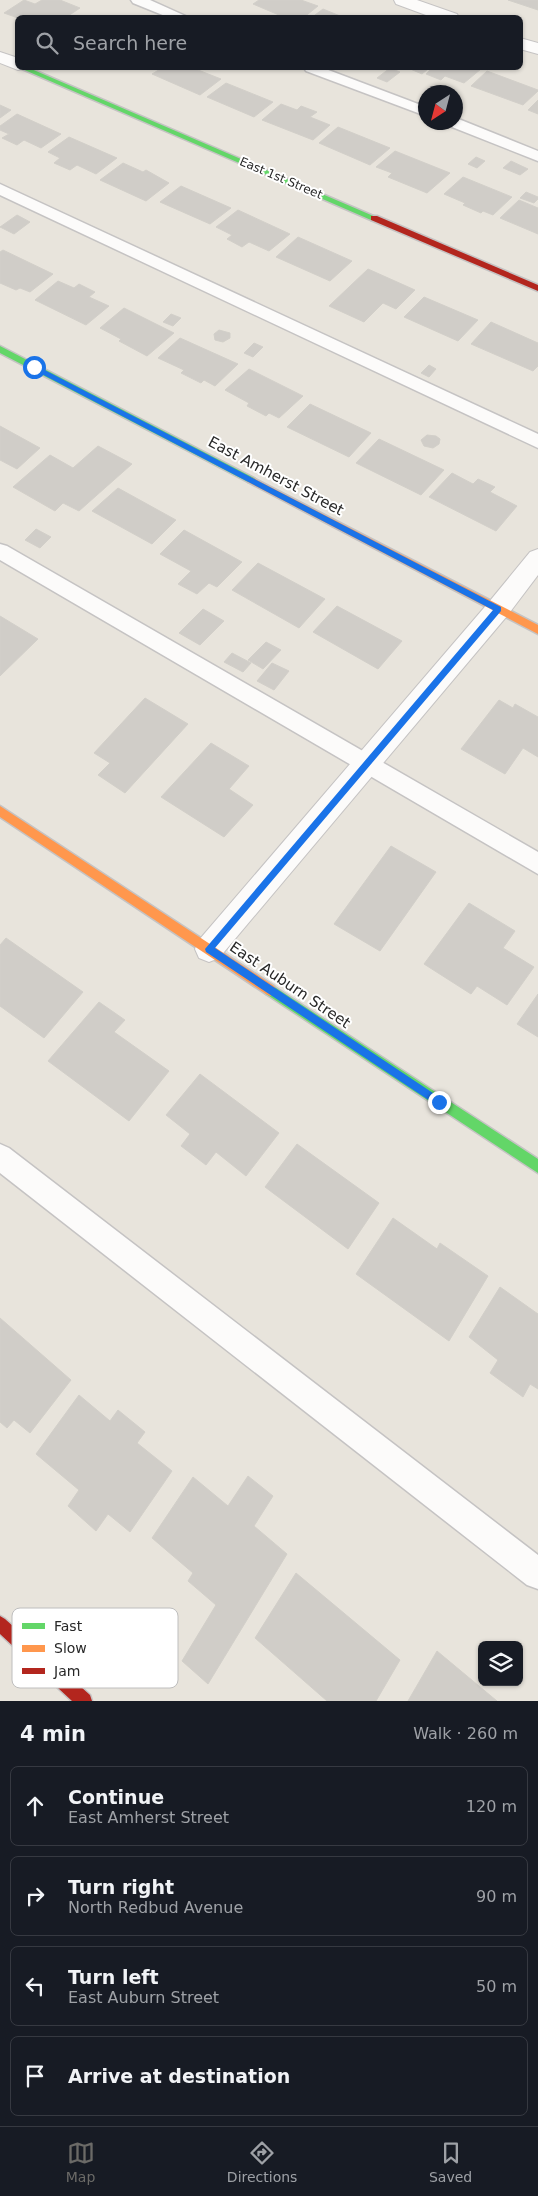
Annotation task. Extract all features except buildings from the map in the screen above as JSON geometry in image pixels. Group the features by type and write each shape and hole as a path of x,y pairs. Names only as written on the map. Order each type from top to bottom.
{"street":[{"path":"402,0 443,15"},
{"path":"523,43 538,49"},
{"path":"0,57 15,64"},
{"name":"East 1st Street","path":"29,70 538,288"},
{"name":"East Amherst Street","path":"0,349 538,630"},
{"path":"209,949 498,609 538,558"},
{"name":"East Auburn Street","path":"0,811 538,1167"},
{"path":"0,1624 12,1635"},
{"path":"70,1688 84,1701"}],"lane":[{"path":"138,0 176,15"},
{"path":"316,70 418,109"},
{"path":"463,126 538,156"},
{"path":"0,189 538,442"},
{"path":"0,551 538,864"},
{"path":"0,1158 538,1574"}],"traffic: fast":[{"path":"29,70 374,218"},
{"path":"0,349 251,480"},
{"path":"270,990 538,1167"}],"traffic: slow":[{"path":"251,480 538,630"},
{"path":"0,811 270,990"}],"traffic: jam":[{"path":"374,218 538,288"},
{"path":"0,1624 12,1635"},
{"path":"70,1688 84,1701"}],"route":[{"path":"34,367 498,609 209,949 439,1102"}]}
